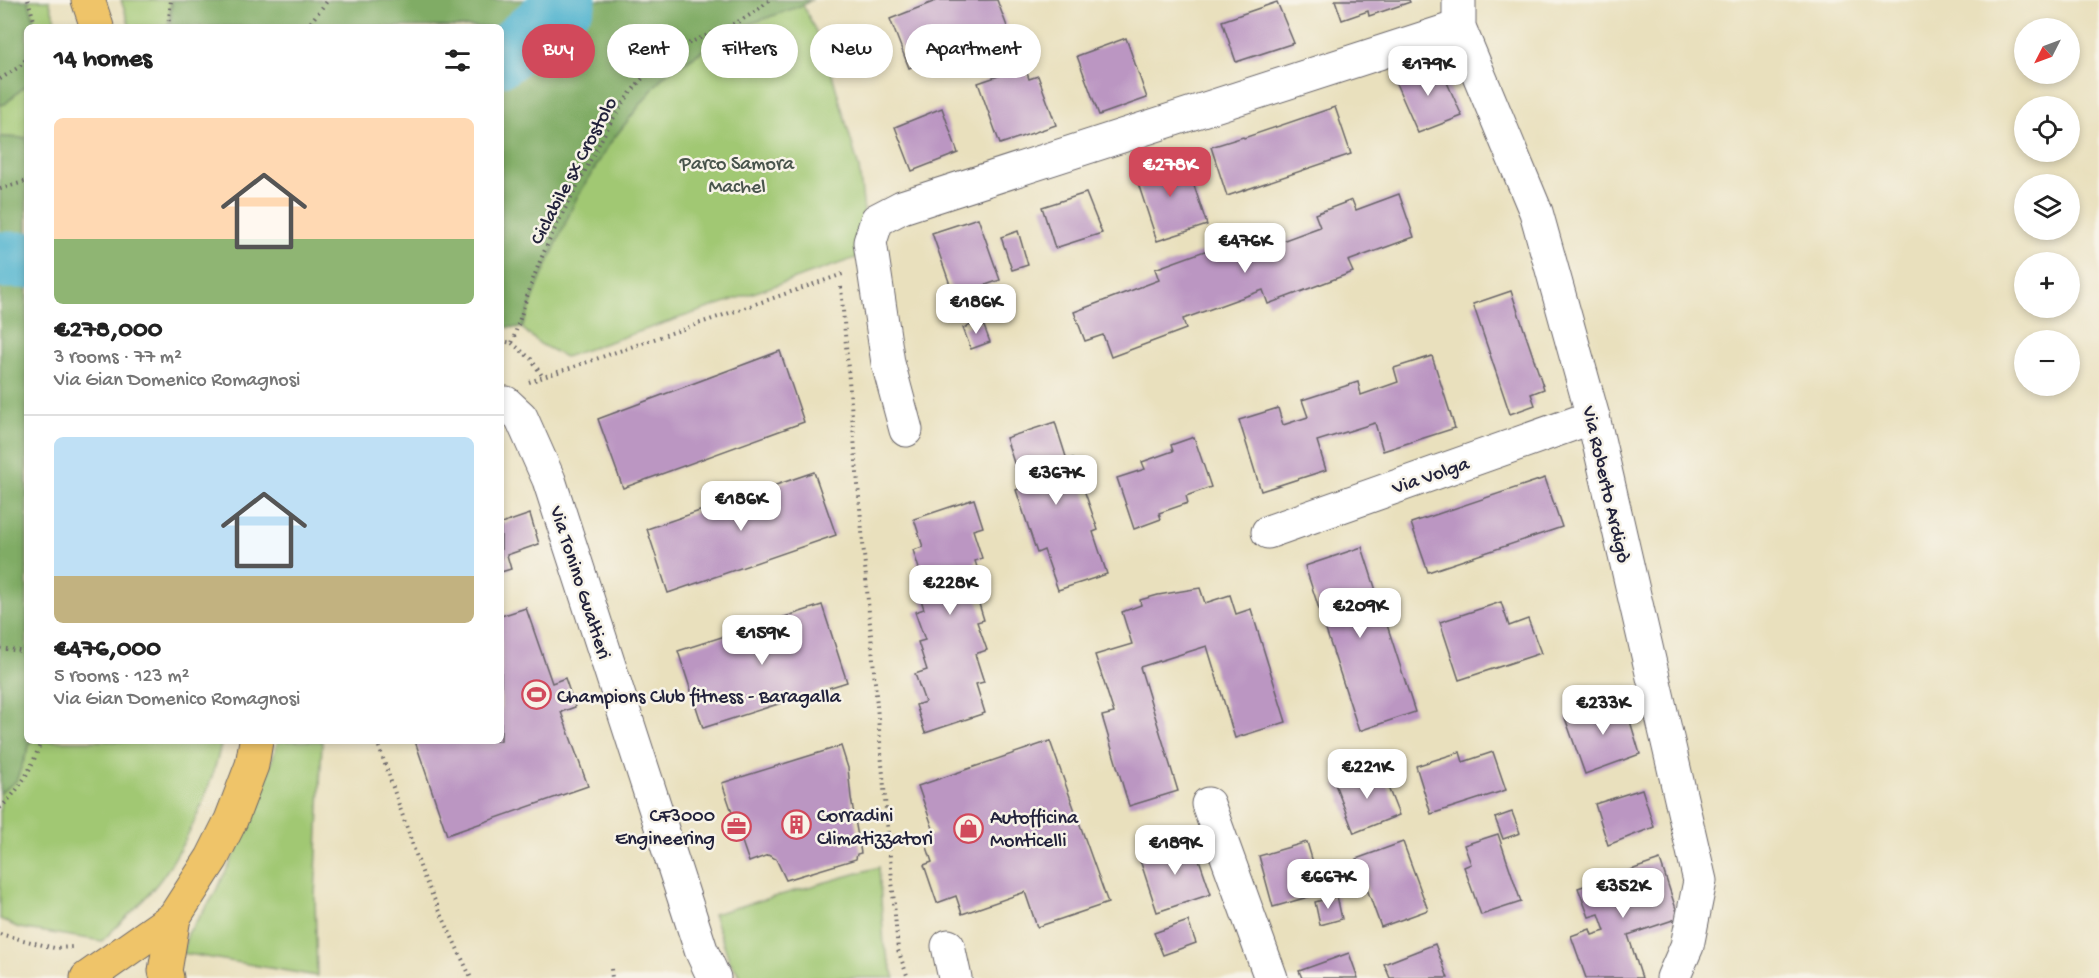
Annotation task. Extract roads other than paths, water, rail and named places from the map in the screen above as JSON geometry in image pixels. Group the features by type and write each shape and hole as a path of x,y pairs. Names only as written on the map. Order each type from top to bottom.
{"main road":[{"path":"88,0 96,24"},
{"path":"87,978 174,917 212,858 231,819 252,765 256,744"},
{"path":"167,978 165,971 174,917"}],"street":[{"path":"906,429 888,363 870,242 877,220 902,207 1459,14"},
{"name":"Via Roberto Ardigò","path":"1459,14 1536,212 1593,417 1700,881 1687,946 1673,978"},
{"name":"Via Tonino Gualtieri","path":"504,404 521,417 549,480 700,950 714,978"},
{"name":"Via Volga","path":"1268,532 1593,417"},
{"path":"1208,804 1271,978"},
{"path":"948,946 956,978"}],"waterway":[{"path":"504,55 568,0"},
{"path":"0,260 24,260"}],"place":[{"name":"Champions Club fitness - Baragalla","path":"536,695"},
{"name":"Corradini Climatizzatori","path":"796,825"},
{"name":"CF3000 Engineering","path":"736,826"},
{"name":"Autofficina Monticelli","path":"969,828"}],"park label":[{"name":"Parco Samora Machel","path":"737,174"}]}
